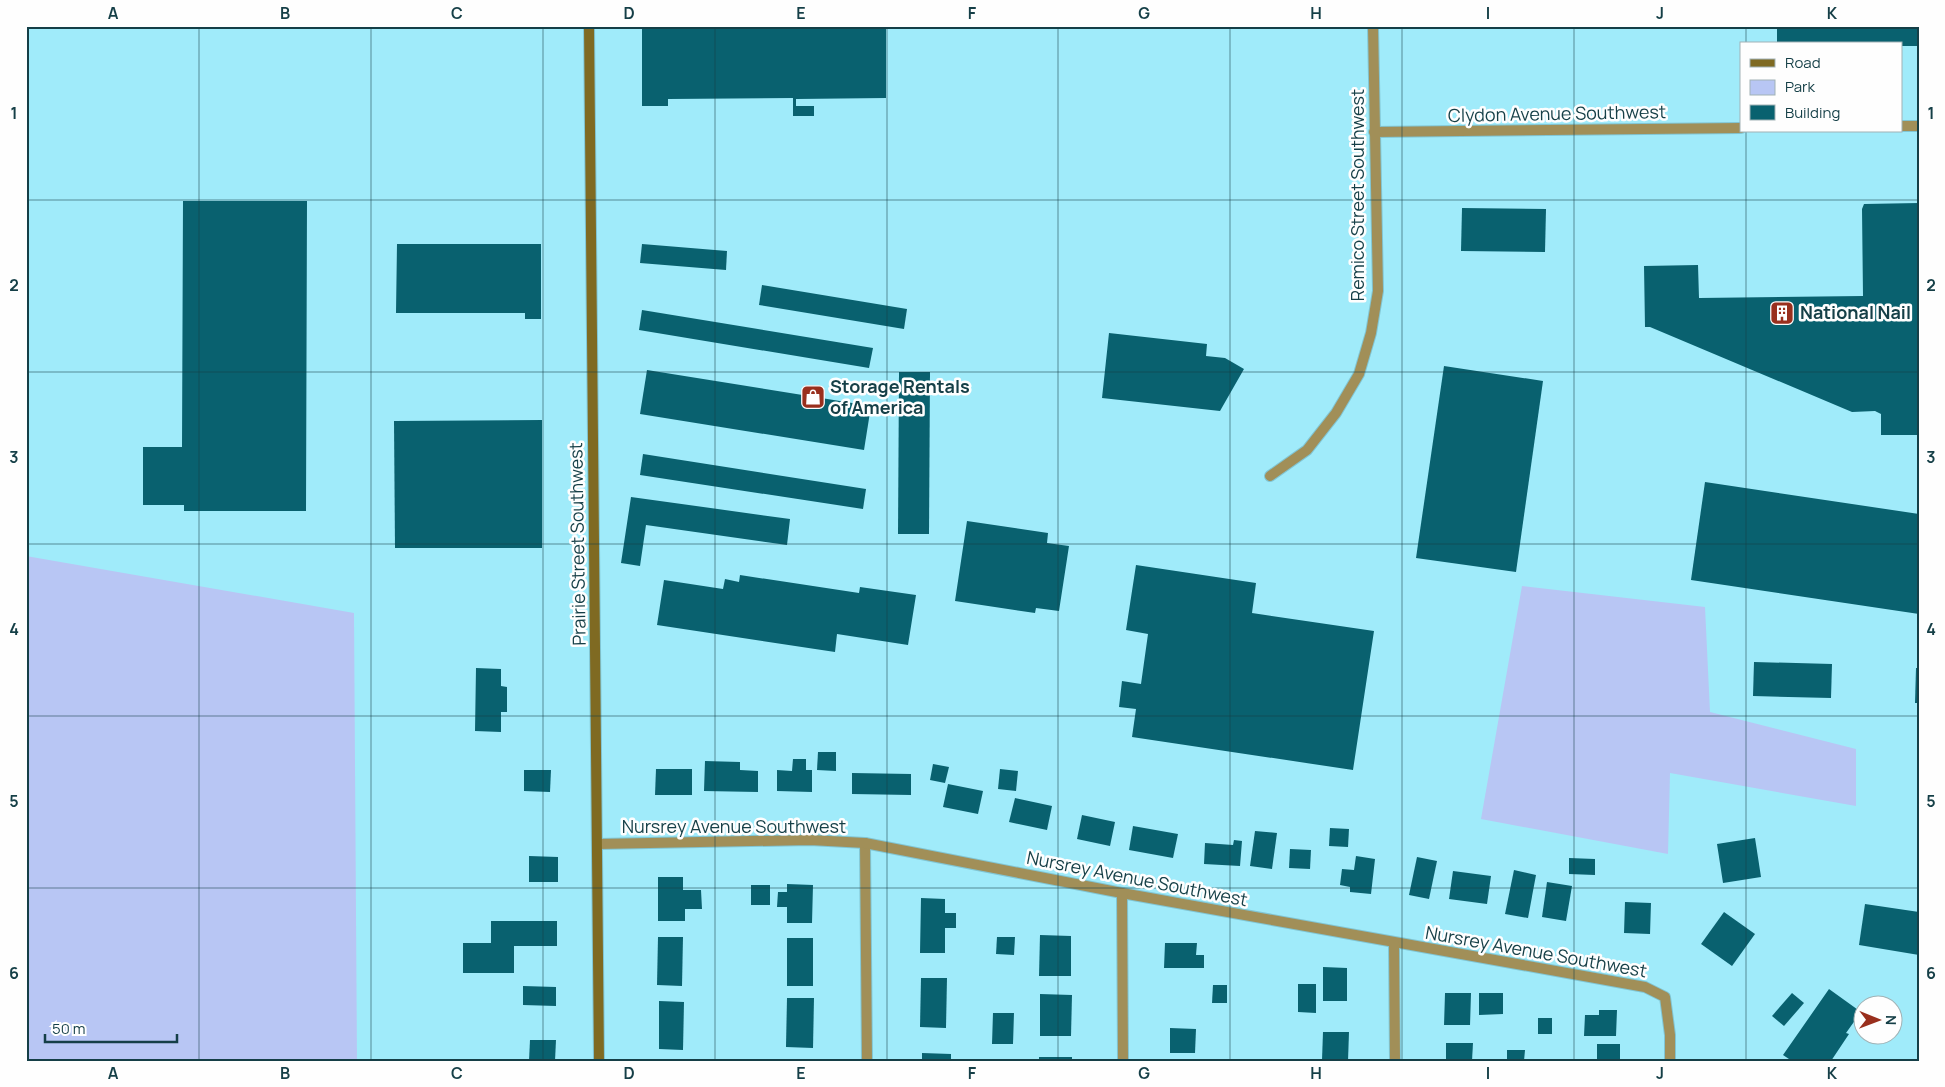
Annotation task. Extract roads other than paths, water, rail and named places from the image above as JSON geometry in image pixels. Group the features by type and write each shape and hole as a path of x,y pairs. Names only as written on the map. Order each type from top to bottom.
{"street":[{"name":"Prairie Street Southwest","path":"589,26 599,1061"},
{"name":"Remico Street Southwest","path":"1270,476 1307,450 1336,413 1359,374 1371,333 1378,290 1373,26"},
{"path":"1902,126 1919,126"},
{"name":"Clydon Avenue Southwest","path":"1374,132 1740,128"},
{"name":"Nursrey Avenue Southwest","path":"598,844 810,840 865,844 1394,943 1645,987 1665,997 1670,1035 1670,1061"},
{"path":"865,844 867,1061"},
{"path":"1122,893 1123,1061"},
{"path":"1394,943 1395,1061"}],"place":[{"name":"National Nail","path":"1782,313"},
{"name":"Storage Rentals of America","path":"813,397"}]}
